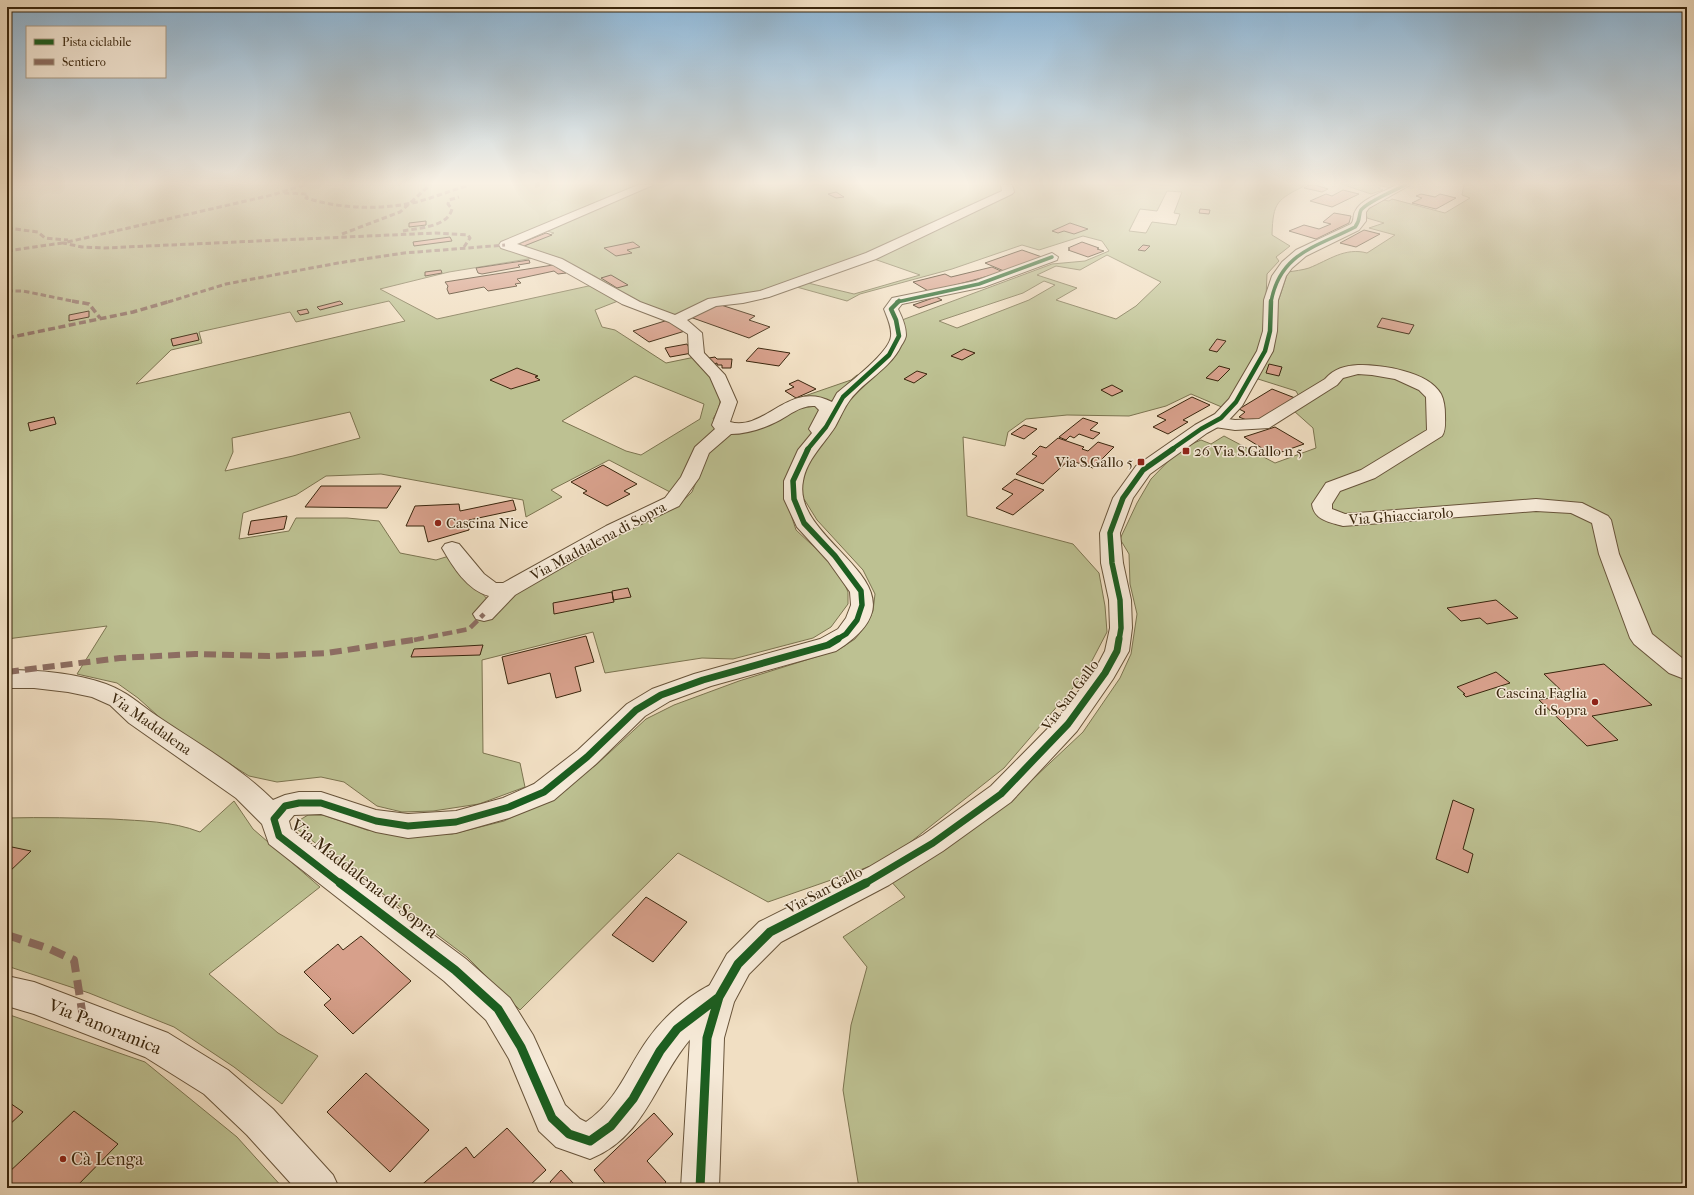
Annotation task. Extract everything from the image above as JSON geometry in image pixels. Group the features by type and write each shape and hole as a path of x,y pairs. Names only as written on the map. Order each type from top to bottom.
{"street":[{"path":"515,241 505,245 567,266 636,306 676,320 690,327 695,333 695,347 697,354 718,375 725,389 729,402 721,425 727,428 736,430 751,427 800,402 848,392"},
{"path":"676,320 713,302 743,299 764,294 870,256 903,241"},
{"name":"Via San Gallo","path":"700,1188 707,1038 719,997 738,964 770,932 879,876 933,843 1001,794 1068,724 1105,673 1117,651 1120,628 1120,600 1112,563 1110,533 1123,498 1143,470 1225,414 1236,402 1265,351 1270,331 1271,300 1279,276 1287,266 1307,250 1326,241"},
{"name":"Via Maddalena di Sopra","path":"719,997 677,1029 660,1051 633,1099 611,1126 590,1141 569,1134 552,1118 521,1047 498,1009 454,970 279,836 274,819 285,806 299,803 321,803 376,821 408,826 456,822 509,808 544,792 588,757 636,710 661,695 703,680 828,645 846,634 857,620 862,605 860,591 835,556 804,523 794,499 793,481 807,450 826,427 843,397 889,355 899,336 896,320 891,309 897,301 979,284 1052,257"},
{"name":"Via Ghiacciarolo","path":"1214,422 1235,425 1263,424 1331,382 1338,375 1360,369 1375,369 1417,382 1432,393 1435,402 1436,432 1368,474 1333,488 1322,504 1323,512 1343,520 1536,505 1575,507 1601,520 1609,554 1642,638 1677,667 1687,672"},
{"name":"Via Maddalena di Sopra","path":"809,400 819,402 826,406 827,410 814,440"},
{"name":"Via Maddalena di Sopra","path":"484,614 507,590 613,530 672,502 690,478 701,451 727,428"},
{"path":"452,548 458,560 482,584 493,590 507,590"},
{"name":"Via Maddalena","path":"7,679 34,679 68,683 98,690 119,699 138,716 246,790 274,819"},
{"name":"Via Panoramica","path":"7,991 34,998 156,1045 216,1082 260,1122 320,1188"}],"green space":[{"path":"7,241 514,241 500,247 513,249 540,257 449,272 380,289 437,319 593,285 618,301 595,310 602,327 615,330 666,363 695,357 709,371 718,385 720,400 718,409 713,419 728,419 728,424 736,425 753,421 793,400 851,380 857,375 869,378 902,320 1052,264 1085,261 1109,251 1101,241 1281,241 1290,246 1276,257 1279,261 1267,274 1264,344 1224,408 1191,394 1166,406 1129,416 1067,415 1026,419 1008,432 1005,446 963,437 967,516 1073,544 1099,573 1105,606 1107,632 1085,674 1004,768 903,848 877,864 768,902 678,853 520,1010 467,957 298,830 298,821 308,815 323,815 367,830 402,833 452,834 504,821 544,801 596,765 646,719 674,705 739,681 838,650 855,639 867,624 873,611 875,594 863,570 817,520 804,499 786,499 796,530 826,558 843,580 848,592 848,604 831,627 813,638 733,659 702,658 605,673 593,632 482,660 483,753 520,763 525,787 479,804 433,811 402,812 377,806 344,782 321,777 277,782 249,776 167,724 138,698 117,683 77,674 107,626 7,639","holes":["1107,255 1161,282 1136,306 1116,319 1056,300 1077,288 1037,275 1056,266 1080,270","1044,281 1055,285 1029,300 957,328 939,321 1023,293","389,301 405,321 136,384 171,350 202,343 199,332 290,312 296,322","635,376 704,404 700,419 641,455 626,451 562,421","350,412 360,438 293,456 225,471 233,452 232,438","609,460 670,492 703,465 692,492 675,508 597,544 517,592 488,600 449,556 436,560 400,553 379,521 347,518 296,518 289,531 239,539 243,513 296,495 326,476 381,474 523,500 526,517 562,497 551,490"]},
{"path":"536,241 1068,241 1039,250 1022,245 952,269 860,294 847,301 793,286 899,241 753,295 675,316 627,297 596,277 573,265 522,247","holes":["874,259 920,275 854,294 808,283"]},
{"path":"1386,241 1687,241 1687,1188 859,1188 843,1090 851,1025 867,967 843,937 905,897 889,879 1018,793 1083,732 1120,678 1131,654 1137,614 1130,584 1129,554 1120,539 1137,503 1151,479 1180,449 1201,440 1211,444 1224,436 1275,463 1316,448 1313,428 1294,411 1301,400 1296,391 1258,379 1271,345 1274,314 1288,272 1309,268 1344,253 1367,253"},
{"path":"234,801 253,829 320,887 209,974 278,1033 318,1056 282,1104 234,1067 174,1027 89,993 7,966 7,818 73,818 146,821 189,828 200,832"},
{"path":"7,1014 145,1062 237,1137 283,1188 7,1188"}],"building":[{"path":"422,241 452,241 414,246 413,242"},
{"path":"526,241 537,241 524,246 518,244"},
{"path":"1344,241 1368,241 1356,247 1340,243"},
{"path":"633,242 640,247 627,250 632,253 616,256 604,248"},
{"path":"1082,242 1104,251 1088,257 1068,250 1070,249 1068,248"},
{"path":"1143,245 1150,246 1145,251 1138,250"},
{"path":"1022,250 1042,257 1004,271 985,263"},
{"path":"529,260 530,263 518,265 520,267 482,274 478,273 476,268"},
{"path":"553,265 566,273 558,274 554,271 517,279 521,283 515,284 517,286 488,291 484,287 449,294 447,289 448,286 445,282"},
{"path":"992,267 1003,272 930,292 913,282 945,274 951,277"},
{"path":"441,270 442,273 425,276 425,272"},
{"path":"611,275 628,285 617,288 601,278"},
{"path":"936,297 942,300 919,308 913,305"},
{"path":"340,301 343,304 320,310 317,307"},
{"path":"718,304 755,316 749,320 770,327 749,338 690,317"},
{"path":"307,309 309,313 300,315 297,311"},
{"path":"89,311 89,317 69,321 69,315"},
{"path":"1382,318 1414,325 1409,334 1377,327"},
{"path":"668,320 685,331 649,342 633,331"},
{"path":"197,333 199,340 173,346 171,339"},
{"path":"1217,339 1226,341 1217,352 1209,350"},
{"path":"687,344 692,353 670,357 665,348"},
{"path":"758,348 790,353 779,366 746,361"},
{"path":"964,349 975,353 962,360 951,356"},
{"path":"715,357 717,359 732,359 731,368 722,368 722,365 717,365 717,363 714,364 709,358"},
{"path":"1269,364 1282,367 1279,376 1266,373"},
{"path":"1219,366 1230,369 1218,381 1206,378"},
{"path":"517,368 538,376 535,377 540,380 511,389 490,380"},
{"path":"917,371 927,374 914,383 904,379"},
{"path":"798,380 816,389 796,398 785,391 794,387 789,384"},
{"path":"1112,385 1123,391 1112,396 1101,390"},
{"path":"1272,389 1295,398 1258,421 1249,421 1239,417 1245,412 1239,409"},
{"path":"1192,397 1210,405 1183,420 1188,422 1168,434 1153,427 1166,420 1157,416"},
{"path":"54,417 56,424 30,431 28,423"},
{"path":"1083,418 1098,423 1090,430 1100,433 1093,439 1079,434 1074,438 1070,436 1066,440 1059,437"},
{"path":"1024,425 1037,429 1024,439 1011,434"},
{"path":"1275,427 1304,444 1273,455 1244,437"},
{"path":"1058,438 1084,447 1082,449 1088,451 1098,442 1114,447 1093,468 1069,460 1043,484 1016,474 1037,456 1032,454 1040,446 1046,448"},
{"path":"603,465 637,484 624,491 630,494 607,506 583,493 587,491 571,482"},
{"path":"1015,479 1044,490 1013,515 996,508 1013,494 1002,489"},
{"path":"321,486 401,486 387,508 305,507"},
{"name":"Cascina Nice","path":"513,500 516,510 469,520 469,530 428,542 424,526 406,526 415,506 459,504 460,511"},
{"path":"287,516 284,529 248,535 251,521"},
{"path":"628,588 631,597 613,600 612,591"},
{"path":"612,592 614,602 554,614 553,603"},
{"path":"1496,600 1518,618 1487,624 1480,618 1461,621 1447,608"},
{"path":"586,636 594,662 575,667 581,691 556,698 550,673 508,684 502,657"},
{"path":"483,645 480,655 411,657 414,649"},
{"name":"Cascina Faglia di Sopra","path":"1604,664 1652,705 1592,716 1618,740 1587,746 1539,700 1566,695 1544,674"},
{"path":"1496,672 1510,683 1466,697 1463,694 1465,694 1457,687"},
{"path":"1453,800 1474,809 1463,849 1473,854 1468,873 1436,859"},
{"path":"7,846 31,851 8,873 7,873"},
{"path":"646,897 687,922 653,962 612,935"},
{"path":"361,936 411,981 353,1034 324,1005 331,999 304,972 338,944 343,950"},
{"path":"366,1073 429,1130 390,1172 327,1112"},
{"path":"7,1101 23,1112 7,1127"},
{"name":"Cà Lenga","path":"74,1111 118,1144 75,1188 7,1188 7,1174"},
{"path":"654,1113 673,1134 647,1161 666,1182 660,1188 606,1188 608,1187 594,1170"},
{"path":"507,1128 546,1170 527,1188 418,1188 466,1147 474,1158"},
{"path":"561,1170 574,1184 570,1188 555,1188 550,1182"}],"marked path":[{"path":"73,241 63,243 72,246 104,248 259,241"},
{"path":"464,247 468,241"},
{"path":"7,251 62,243"},
{"path":"7,338 133,312 226,284 338,263 404,253 505,245"},
{"path":"7,291 23,291 89,304 100,318"},
{"path":"7,672 120,658 195,654 269,656 327,653 404,642 469,629 484,614"},
{"path":"7,935 50,949 74,960 83,1017"}],"cycle path":[{"path":"700,1188 707,1038 719,997 738,964 770,932 879,876 933,843 1001,794 1068,724 1105,673 1117,651 1121,628 1120,600 1112,563 1110,533 1123,498 1143,470 1201,429 1221,418 1236,402 1265,351 1270,331 1271,300 1279,276 1287,265 1301,253 1324,241"},
{"path":"719,997 677,1029 660,1051 633,1099 611,1126 590,1141 569,1134 552,1118 521,1047 498,1009 455,970 279,836 274,819 285,806 299,803 321,803 376,821 408,826 456,822 509,807 544,792 587,757 636,710 661,695 703,680 828,645 846,634 857,620 862,605 861,591 835,556 804,523 794,499 793,481 807,450 826,427 843,397 889,355 899,336 896,320 891,309 897,301 979,284 1052,257"}],"place":[{"name":"26 Via S.Gallo n 5","path":"1186,451"},
{"name":"Via S.Gallo 5","path":"1141,462"},
{"name":"Cascina Nice","path":"438,523"},
{"name":"Cascina Faglia di Sopra","path":"1595,702"},
{"name":"Cà Lenga","path":"63,1159"}]}
